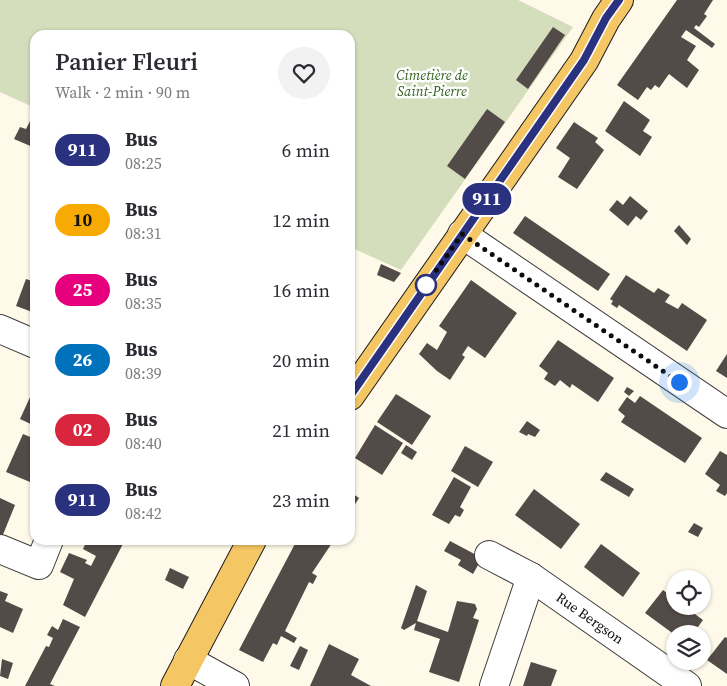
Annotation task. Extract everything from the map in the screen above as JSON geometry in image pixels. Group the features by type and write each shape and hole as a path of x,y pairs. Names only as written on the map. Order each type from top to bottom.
{"main road":[{"path":"355,389 584,60 606,18 619,0"},
{"path":"174,686 249,545"}],"street":[{"path":"462,234 727,414"},
{"path":"0,329 30,342"},
{"path":"0,550 39,566 47,545"},
{"name":"Rue Bergson","path":"489,555 531,577 686,686"},
{"path":"494,686 531,577"},
{"path":"188,660 235,686"}],"green space":[{"name":"Cimetière de Saint-Pierre","path":"0,0 518,0 573,27 401,270 355,249 355,30 30,30 30,106 0,92"}],"building":[{"path":"677,0 713,0 704,14 707,16 699,27 696,25 694,28 715,44 712,48 686,30 681,37 696,46 687,60 699,70 687,88 669,74 659,88 655,85 651,90 647,87 638,100 617,85"},
{"path":"553,27 565,35 528,89 516,80"},
{"path":"624,101 650,120 643,131 652,137 640,156 605,131"},
{"path":"487,109 505,122 465,179 447,166"},
{"path":"30,121 30,146 14,139 20,127 26,129"},
{"path":"574,122 598,138 595,142 604,150 577,189 558,177 570,158 556,148"},
{"path":"630,196 648,211 641,220 636,216 628,226 609,210 617,200 623,205"},
{"path":"525,216 610,274 598,291 513,233"},
{"path":"679,225 691,239 687,245 674,231"},
{"path":"381,264 401,273 394,282 377,275"},
{"path":"626,275 654,293 658,288 670,295 665,302 678,309 682,303 707,320 687,351 619,305 617,308 611,304 613,301 610,299"},
{"path":"26,279 30,280 30,311 16,306"},
{"path":"471,280 517,313 485,358 468,346 462,355 465,357 450,380 419,354 427,343 437,350 447,332 439,326"},
{"path":"558,340 614,378 598,402 572,384 570,388 560,380 555,386 544,379 548,373 539,366"},
{"path":"727,354 727,378 716,371"},
{"path":"627,387 634,391 629,396 624,392"},
{"path":"396,394 431,416 412,445 377,422"},
{"path":"640,396 702,438 685,463 621,422 625,416 618,410 627,397 635,403"},
{"path":"30,397 30,424 20,419"},
{"path":"527,421 540,430 535,437 519,432"},
{"path":"375,425 403,443 382,475 355,458"},
{"path":"23,434 30,437 30,482 6,472"},
{"path":"406,445 417,452 412,460 401,453"},
{"path":"465,446 493,462 478,487 451,471"},
{"path":"720,451 727,455 727,493 725,496 716,491 720,485 705,474"},
{"path":"606,472 634,489 629,497 600,480"},
{"path":"454,477 471,487 460,507 464,510 460,517 455,515 449,524 432,515"},
{"path":"534,489 580,524 561,549 515,515"},
{"path":"355,495 359,498 355,504"},
{"path":"0,498 15,505 0,542"},
{"path":"694,523 703,528 698,537 688,532"},
{"path":"450,541 482,558 473,574 458,565 461,560 444,551"},
{"path":"601,544 640,573 623,597 584,567"},
{"path":"85,545 122,545 85,617 63,605 74,579 60,572 69,553 87,560 85,563 91,566 96,556 83,549"},
{"path":"294,545 331,545 312,573 317,576 313,584 309,582 285,631 297,638 294,643 281,636 277,645 273,643 263,662 239,650"},
{"path":"170,568 189,577 183,589 165,580"},
{"path":"416,585 427,591 417,621 448,632 457,601 475,604 477,609 473,618 479,620 459,682 429,672 440,639 414,630 416,623 404,630 401,628"},
{"path":"663,590 666,592 666,615 696,615 703,620 699,625 666,625 666,628 645,613"},
{"path":"0,591 8,594 5,601 23,609 13,633 0,627"},
{"path":"63,619 80,627 50,684 55,686 25,686 46,646 49,647 53,638 47,635 52,626 58,630"},
{"path":"725,637 727,638 727,674 711,663 711,655"},
{"path":"329,644 359,659 351,675 371,686 310,686"},
{"path":"300,646 308,650 299,670 290,666"},
{"path":"2,659 13,663 8,679 0,676"},
{"path":"531,662 557,670 551,686 523,686"}],"bus line":[{"name":"911","path":"355,389 584,60 606,18 619,0"}],"route":[{"path":"426,285 462,234 679,382"}]}
